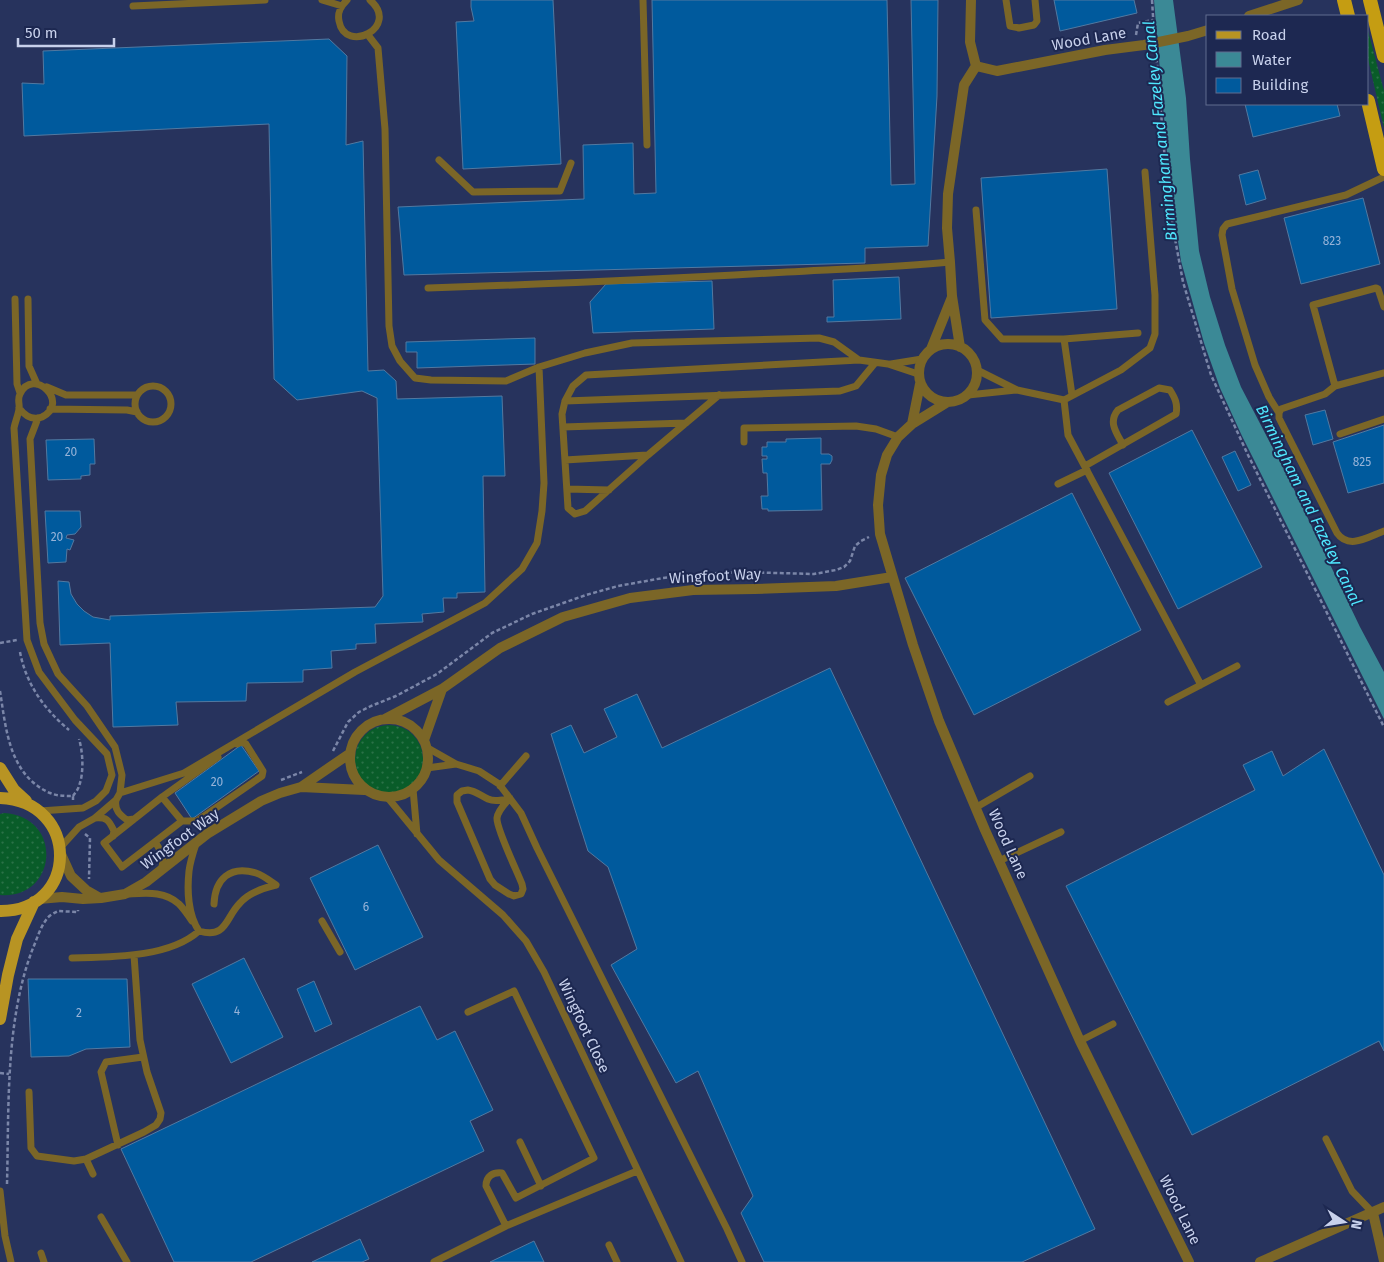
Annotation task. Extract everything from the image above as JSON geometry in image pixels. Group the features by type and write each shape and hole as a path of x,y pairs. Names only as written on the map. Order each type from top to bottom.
{"highway":[{"path":"1344,0 1348,15"},
{"path":"1370,0 1384,52"},
{"path":"1369,105 1384,168"}],"main road":[{"path":"0,768 14,790 35,808 56,834 60,851 57,873 52,884 37,900 17,939 0,1020"},
{"path":"0,798 9,799 35,808"},
{"path":"0,911 20,909 37,900"}],"street":[{"path":"960,347 952,296 947,228 948,194 964,85 976,66 970,42 971,0"},
{"path":"1251,15 1274,4 1298,0"},
{"name":"Wood Lane","path":"976,66 997,72 1105,50 1188,36 1206,31"},
{"path":"912,424 922,359 931,349 952,296"},
{"path":"919,379 924,391 930,397 946,403 962,399 974,388 977,370 974,360 968,352 950,344 940,345 931,349"},
{"name":"Wood Lane","path":"946,403 912,424 898,437 887,455 881,475 878,505 880,534 892,577 939,721 976,808 1080,1042 1189,1262"},
{"name":"Wingfoot Way","path":"385,719 442,689 500,648 563,617 630,598 693,590 836,586 892,577"},
{"path":"425,744 442,689"},
{"path":"385,719 408,724 417,731 425,744 428,757 427,768 422,780 413,790 402,796 388,798 376,796 364,790 355,780 350,767 349,754 353,741 361,730 372,723 385,719"},
{"name":"Wingfoot Way","path":"302,787 349,754"},
{"name":"Wingfoot Way","path":"37,900 85,895 102,898 125,894 146,882 207,834 262,801 280,793 302,787 364,790"},
{"name":"Wingfoot Way","path":"60,851 71,876 85,895"},
{"path":"1260,1262 1384,1207"},
{"path":"1373,1212 1384,1262"}],"lane":[{"path":"133,6 265,0"},
{"path":"322,0 344,3 339,12 339,23 346,32 352,36 360,37 368,35 379,22 378,10 370,0"},
{"path":"643,0 647,144"},
{"path":"1006,0 1010,26 1019,28 1034,25 1037,21 1035,0"},
{"path":"368,35 378,48 385,129 389,326 392,346 400,361 415,378 506,381 539,367 585,353 632,343 819,338 834,342 859,360"},
{"path":"439,160 473,192 560,191 571,163"},
{"path":"977,370 1016,390 1064,400 1121,370 1150,348 1156,334 1155,295 1145,172"},
{"path":"1384,177 1346,195 1227,224 1223,229 1222,235 1232,289 1256,365 1269,397 1279,413 1279,418 1337,533 1346,542 1356,542 1384,532"},
{"path":"976,210 985,320 1002,339 1064,339 1138,333"},
{"path":"428,288 612,282 950,262"},
{"path":"1335,386 1313,305 1376,288 1380,291 1384,306"},
{"path":"15,299 17,384 20,393"},
{"path":"19,408 28,417 38,418 45,416 52,403 52,397 47,389 39,385 28,366 28,299"},
{"path":"1064,339 1072,396"},
{"path":"719,395 585,511 575,514 568,508 562,414 565,401 573,386 586,375 859,360 888,364 922,359"},
{"path":"565,401 840,391 856,386 876,363"},
{"path":"888,364 919,379"},
{"path":"120,793 184,773 355,672 485,603 522,569 537,543 542,511 544,483 539,367"},
{"path":"1279,413 1281,409 1325,394 1335,386 1384,373"},
{"path":"35,808 83,808 96,801 106,791 112,775 106,754 75,720 39,672 27,640 14,428 19,408 18,399 20,393 28,386 39,385 66,395 137,395"},
{"path":"146,386 159,386 170,397 172,404 170,413 166,418 152,423 145,420 137,412 135,406 137,395 146,386"},
{"path":"1058,484 1176,414 1178,408 1176,400 1170,390 1159,388 1118,410 1113,416 1113,422 1116,433 1123,445"},
{"path":"968,395 1016,390"},
{"path":"1064,400 1068,434 1201,685"},
{"path":"50,409 127,410 137,412"},
{"path":"38,418 30,439 40,623 44,644 58,674 87,706 115,747 122,775 120,793 116,800 95,818 78,827 60,851"},
{"path":"1340,434 1384,419"},
{"path":"563,427 686,423"},
{"path":"744,442 744,428 856,426 876,429 898,437"},
{"path":"565,460 648,455"},
{"path":"567,489 609,490"},
{"path":"1168,702 1236,666"},
{"path":"242,742 246,744 263,771 262,776 197,821 182,821 122,867 104,844 135,818 236,744 242,742"},
{"path":"425,744 456,764 479,772 500,786 521,813 742,1262"},
{"path":"500,786 526,756"},
{"path":"427,768 456,764"},
{"path":"976,808 1030,776"},
{"path":"413,790 417,834"},
{"path":"500,804 468,790 462,791 457,795 456,799 490,879 502,890 517,896 521,894 522,884 497,820 500,804 510,798"},
{"path":"162,797 182,821"},
{"name":"Wingfoot Close","path":"388,798 439,860 503,915 526,942 544,972 681,1262"},
{"path":"116,800 116,810 119,814 127,820 135,818"},
{"path":"95,818 107,820 114,831 114,836"},
{"path":"999,861 1061,832"},
{"path":"155,842 162,852 164,859 161,871"},
{"path":"193,923 188,889 189,869 196,844"},
{"path":"125,894 147,893 164,895 180,905 199,932 208,934 217,932 225,926 240,902 264,888 276,885 257,873 238,870 228,874 218,882 214,893 214,904"},
{"path":"322,920 340,952"},
{"path":"72,958 141,955 178,944 192,938 199,932"},
{"path":"30,1092 31,1148 37,1156 74,1161 86,1159 156,1125 161,1113 146,1072 140,1040 134,956"},
{"path":"468,1012 514,991 594,1158 516,1198 502,1173 494,1174 488,1178 486,1186 506,1226"},
{"path":"1080,1042 1113,1024"},
{"path":"118,1145 101,1072 106,1062 143,1057"},
{"path":"1326,1139 1352,1191 1373,1212"},
{"path":"520,1142 541,1186"},
{"path":"86,1159 93,1174"},
{"path":"434,1262 506,1226 638,1171"},
{"path":"0,1192 5,1236 11,1262"},
{"path":"101,1217 127,1262"},
{"path":"609,1246 617,1262"},
{"path":"41,1253 44,1262"}],"path":[{"path":"1152,0 1155,38"},
{"path":"1138,22 1153,20"},
{"path":"1156,47 1166,173 1173,228 1183,282 1211,376 1248,455 1384,727"},
{"path":"333,751 348,722 359,712 396,696 437,674 492,633 532,614 618,586 663,578 741,572 814,574 836,570 844,567 850,561 855,546 861,541 880,534"},
{"path":"19,648 22,664 31,684 43,703 56,719 72,731"},
{"path":"0,691 2,711 10,744 20,768 32,782 50,793 73,796"},
{"path":"74,809 73,796 79,788 82,774 80,740 76,736"},
{"path":"280,780 306,770"},
{"path":"7,1184 9,1074 15,1022 26,966 46,919 58,910 78,912 85,895 89,881 90,838 78,827"},
{"path":"0,1074 9,1074"}],"green space":[{"path":"1369,35 1384,91 1384,128 1369,63"},
{"path":"389,725 402,728 413,735 420,746 423,759 420,772 413,783 402,790 389,793 376,790 365,783 358,772 355,759 358,746 365,735 376,728"},
{"path":"4,813 24,818 37,828 45,842 46,857 42,872 33,885 19,893 0,895 0,814"}],"water":[{"path":"1154,0 1173,0 1186,98 1199,251 1210,297 1225,345 1241,387 1289,479 1360,627 1384,672 1384,719 1242,436 1220,388 1204,343 1181,261 1170,187"}],"building":[{"path":"471,0 553,0 561,164 463,169 456,22 474,21"},
{"path":"652,0 887,0 891,185 915,184 911,0 938,0 937,96 928,246 865,248 865,263 404,275 398,207 584,199 583,145 633,143 634,194 656,193"},
{"path":"1054,0 1134,0 1137,13 1060,31"},
{"path":"329,39 347,56 346,145 363,141 368,371 384,370 396,381 397,399 502,396 505,476 483,476 485,592 457,593 457,598 443,598 444,612 422,614 423,622 375,624 376,643 356,644 356,649 331,651 332,668 303,670 303,682 247,683 246,701 176,702 178,725 113,727 110,643 60,645 58,581 69,582 71,594 84,611 93,617 110,620 110,616 375,607 383,596 377,398 362,391 297,400 274,379 269,124 24,136 22,83 44,84 43,51"},
{"path":"1245,105 1337,105 1340,116 1253,137"},
{"path":"1107,169 1117,309 991,318 981,178"},
{"path":"1258,170 1266,199 1246,205 1239,175"},
{"path":"1363,198 1380,264 1301,284 1284,218"},
{"path":"899,277 901,319 827,322 827,317 834,317 833,280"},
{"path":"712,281 714,329 593,333 590,302 606,284"},
{"path":"535,338 535,364 417,368 417,352 406,352 406,342"},
{"path":"1325,410 1333,439 1313,445 1305,415"},
{"path":"1384,425 1384,483 1348,493 1333,442"},
{"path":"1192,430 1262,567 1178,609 1109,473"},
{"path":"821,438 821,454 832,456 830,464 821,464 822,510 768,511 768,509 762,509 761,496 768,496 767,473 763,473 762,459 767,459 767,456 762,456 762,447 767,447 767,442 786,442 786,439"},
{"path":"94,439 95,464 90,464 90,475 81,476 81,479 48,480 46,440"},
{"path":"1235,451 1251,485 1238,491 1222,457"},
{"path":"1072,493 1141,630 974,715 905,578"},
{"path":"45,511 80,511 81,527 75,534 67,535 66,538 74,540 70,550 67,549 66,562 48,563"},
{"path":"830,668 1095,1229 1022,1262 764,1262 741,1213 753,1196 698,1071 676,1083 611,965 637,949 608,867 588,851 551,734 571,725 584,753 617,737 604,709 637,694 662,748"},
{"path":"241,745 259,771 192,819 175,793"},
{"path":"1324,749 1384,875 1384,1051 1379,1041 1192,1135 1066,886 1255,790 1243,765 1272,751 1283,776"},
{"path":"378,845 423,937 355,970 310,878"},
{"path":"244,958 283,1037 231,1063 192,984"},
{"path":"28,979 127,979 130,1047 86,1049 69,1056 31,1057"},
{"path":"314,981 332,1024 315,1032 297,989"},
{"path":"420,1006 437,1040 455,1031 493,1110 470,1121 484,1151 251,1262 174,1262 121,1149"},
{"path":"360,1239 369,1259 362,1262 312,1262"},
{"path":"534,1241 544,1262 490,1262"}],"water label":[{"name":"Birmingham and Fazeley Canal","path":"1160,131"},
{"name":"Birmingham and Fazeley Canal","path":"1309,505"}]}
